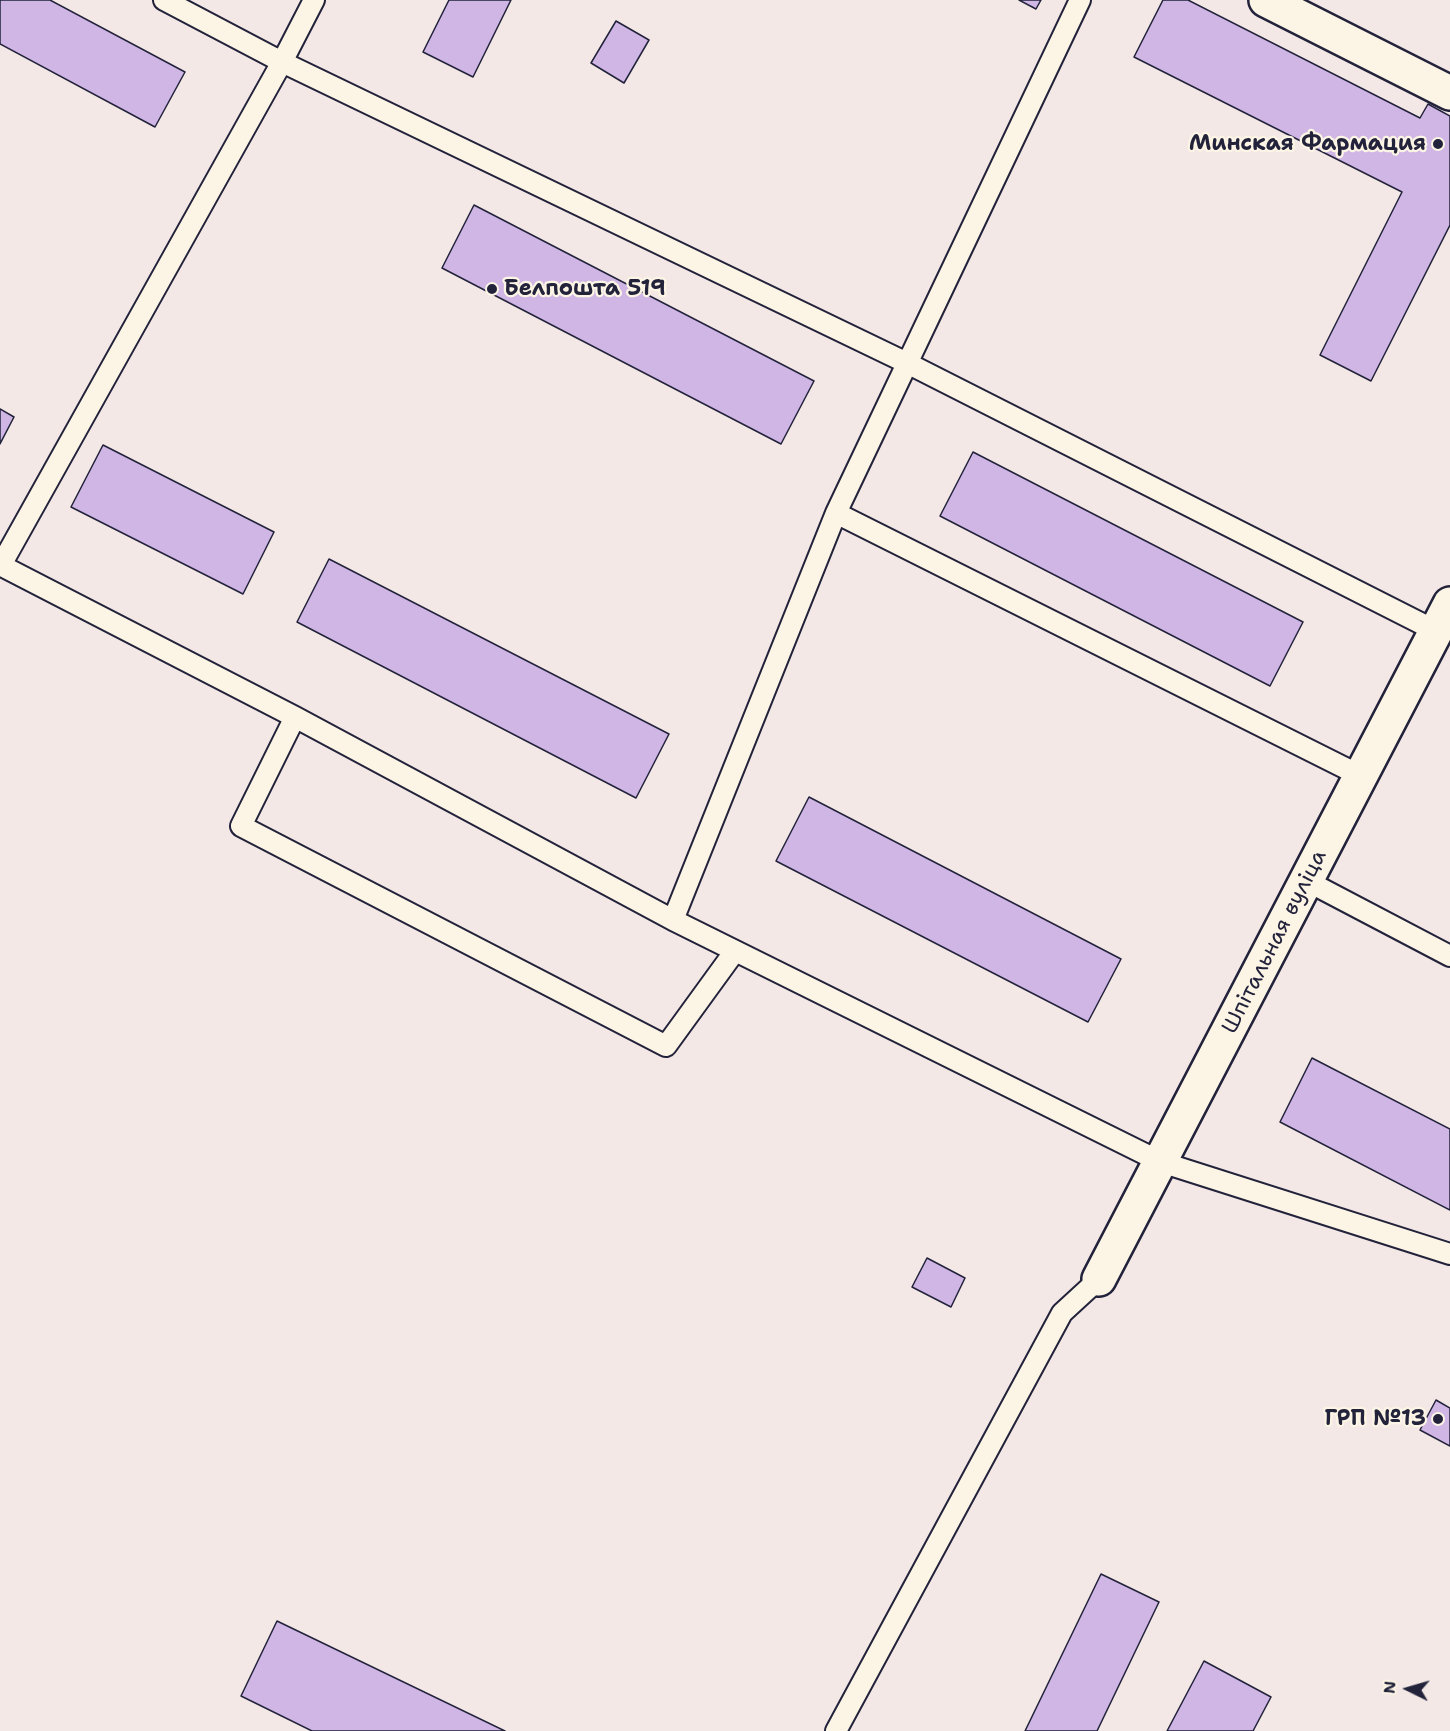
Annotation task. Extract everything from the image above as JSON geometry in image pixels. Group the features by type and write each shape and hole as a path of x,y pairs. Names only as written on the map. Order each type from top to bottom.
{"street":[{"path":"1266,0 1450,93"},
{"name":"Шпітальная вуліца","path":"1100,1279 1443,618"}],"lane":[{"path":"164,0 282,62 1443,618"},
{"path":"314,0 282,62 1,565 295,717 673,920 1161,1162 1450,1254"},
{"path":"673,920 836,513 1080,0"},
{"path":"836,513 1361,776"},
{"path":"295,717 241,826 666,1046 735,951"},
{"path":"1307,881 1450,956"},
{"path":"836,1731 1062,1313 1100,1279"}],"building":[{"path":"0,0 50,0 185,72 155,127 0,44"},
{"path":"449,0 511,0 473,77 423,52"},
{"path":"1019,0 1041,0 1036,9"},
{"path":"1163,0 1188,0 1420,118 1428,104 1450,116 1450,225 1371,381 1320,355 1402,192 1134,57"},
{"path":"616,21 649,40 624,83 591,63"},
{"path":"474,205 814,381 781,444 442,268"},
{"path":"0,409 14,417 0,444"},
{"path":"103,445 274,532 243,594 71,507"},
{"path":"973,452 1303,622 1270,686 940,516"},
{"path":"329,559 669,734 636,798 297,622"},
{"path":"809,797 1121,959 1088,1022 776,861"},
{"path":"1312,1058 1450,1129 1450,1210 1280,1122"},
{"path":"927,1258 965,1278 951,1307 912,1287"},
{"name":"ГРП №13","path":"1436,1400 1450,1408 1450,1446 1420,1430"},
{"path":"1101,1574 1159,1602 1097,1731 1025,1731"},
{"path":"277,1621 505,1731 312,1731 241,1696"},
{"path":"1204,1661 1271,1697 1253,1731 1167,1731"}],"place":[{"name":"Минская Фармация","path":"1438,144"},
{"name":"Белпошта 519","path":"492,289"},
{"name":"ГРП №13","path":"1438,1419"}]}
